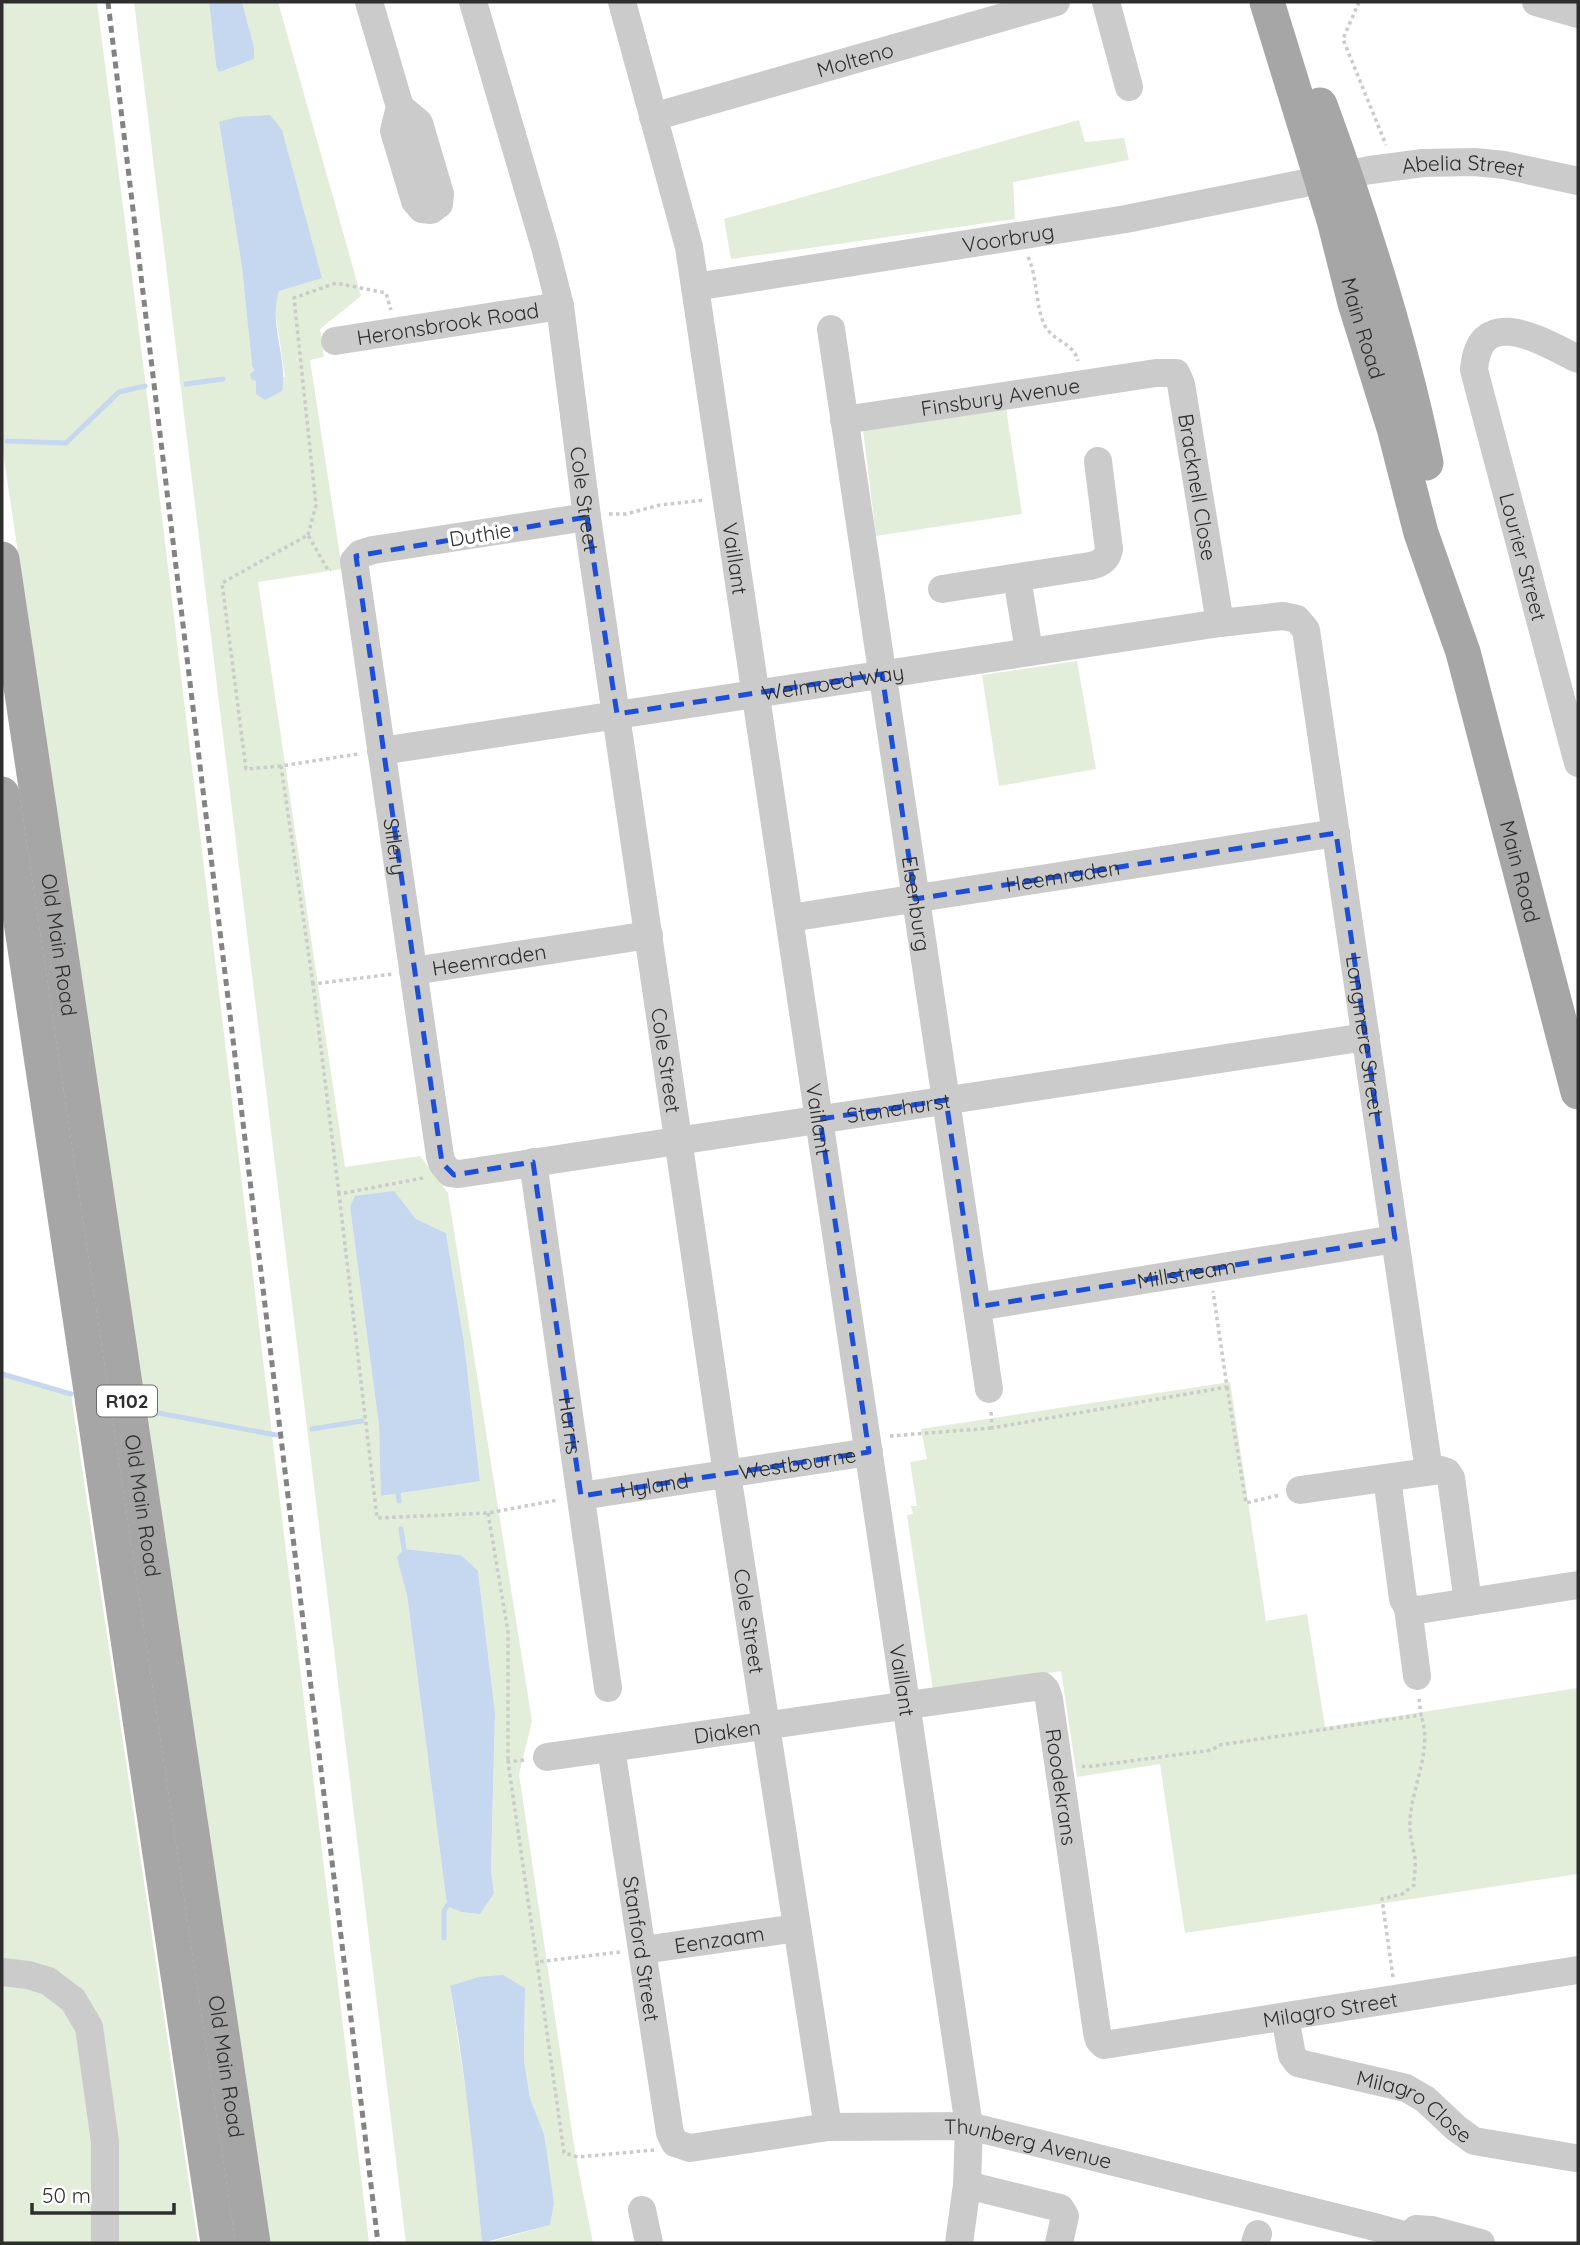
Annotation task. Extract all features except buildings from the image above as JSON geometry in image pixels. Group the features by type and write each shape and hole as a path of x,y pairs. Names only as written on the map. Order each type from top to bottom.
{"main road":[{"name":"Main Road","path":"1267,2 1334,178"},
{"name":"Main Road","path":"1286,2 1319,102 1334,178 1421,533 1463,652 1578,1092"},
{"name":"Old Main Road","path":"2,559 253,2243"},
{"name":"Old Main Road","path":"2,794 218,2243"}],"street":[{"path":"370,2 400,107"},
{"name":"Cole Street","path":"472,2 560,306 587,517 727,1474 828,2127"},
{"name":"Vaillant","path":"622,2 685,228 757,694 969,2126 966,2190 959,2243"},
{"name":"Molteno","path":"653,117 1056,2"},
{"path":"1106,2 1129,87"},
{"path":"1536,2 1578,14"},
{"name":"Abelia Street","path":"1334,178 1395,166 1475,162 1533,170 1578,181"},
{"name":"Voorbrug","path":"695,287 1014,238 1218,202 1334,178"},
{"name":"Heronsbrook Road","path":"335,341 560,306"},
{"name":"Elsenburg","path":"831,329 989,1389"},
{"name":"Lourier Street","path":"1578,359 1522,332 1513,331 1488,338 1478,352 1474,369 1578,763"},
{"name":"Bracknell Close","path":"1156,373 1172,372 1179,377 1181,384 1220,623"},
{"name":"Finsbury Avenue","path":"844,420 1156,373"},
{"path":"942,589 1090,566 1106,559 1109,541 1098,461"},
{"name":"Duthie","path":"363,560 587,517"},
{"name":"Sillery","path":"363,560 380,751 445,1165"},
{"path":"1017,578 1029,652"},
{"name":"Welmoed Way","path":"380,751 1220,623 1283,616"},
{"name":"Longmere Street","path":"1283,616 1297,618 1306,630 1429,1471"},
{"name":"Heemraden","path":"790,918 1336,833"},
{"name":"Heemraden","path":"413,971 649,935"},
{"name":"Stonehurst","path":"445,1165 459,1174 1366,1037"},
{"name":"Harris","path":"533,1162 608,1688"},
{"name":"Millstream","path":"977,1307 1395,1240"},
{"name":"Westbourne","path":"727,1474 868,1446"},
{"path":"1300,1490 1444,1470 1451,1478 1468,1602"},
{"name":"Hyland","path":"581,1496 727,1474"},
{"path":"1387,1478 1403,1599 1408,1608 1417,1676"},
{"path":"1408,1608 1418,1610 1578,1585"},
{"name":"Roodekrans","path":"908,1706 1038,1686 1046,1689 1096,2026"},
{"name":"Diaken","path":"548,1757 908,1706"},
{"name":"Stanford Street","path":"611,1748 670,2133 675,2143 681,2146"},
{"name":"Eenzaam","path":"643,1950 797,1928"},
{"name":"Milagro Street","path":"1096,2026 1099,2040 1108,2045 1578,1970"},
{"path":"2,1972 28,1975 56,1986 73,2000 89,2027 105,2142 105,2243"},
{"name":"Milagro Close","path":"1285,2017 1292,2055 1298,2063 1406,2088 1425,2099 1474,2141 1575,2158"},
{"name":"Thunberg Avenue","path":"681,2146 828,2127 969,2126 1371,2225 1433,2243"},
{"path":"966,2190 976,2217 974,2243"},
{"path":"966,2190 1060,2208 1065,2216 1059,2243"},
{"path":"642,2210 649,2243"},
{"name":"Thunberg Avenue","path":"1371,2225 1432,2230 1472,2242"},
{"name":"Thunberg Avenue","path":"1371,2225 1397,2243"}],"path":[{"path":"1359,2 1343,39 1395,166"},
{"path":"1014,238 1030,259 1044,324 1054,337 1067,343 1075,352 1082,384"},
{"path":"363,560 328,570 309,535 316,505 294,298 336,283 386,293 397,331"},
{"path":"587,517 626,514 660,505 727,496"},
{"path":"309,535 222,583 246,769 380,751"},
{"path":"281,766 313,984 377,1518 488,1514 581,1496"},
{"path":"313,984 413,971"},
{"path":"339,1194 445,1165"},
{"path":"1210,1269 1246,1503 1300,1490"},
{"path":"868,1446 919,1432 944,1433 992,1428 1227,1387"},
{"path":"989,1389 992,1428"},
{"path":"488,1514 508,1632 508,1762 564,2153 578,2157 681,2146"},
{"path":"1396,1999 1382,1899 1402,1894 1413,1885 1415,1860 1409,1831 1410,1818 1423,1762 1426,1730 1421,1715 1417,1676"},
{"path":"1077,1761 1086,1767 1212,1750 1219,1745 1421,1715"},
{"path":"508,1762 548,1757"},
{"path":"537,1962 643,1950"}],"highlighted area":[{"path":"587,517 617,714 882,674 915,899 1336,833 1395,1239 977,1307 946,1100 820,1119 869,1452 581,1496 533,1162 454,1175 442,1163 356,556"}],"green space":[{"path":"2,2 97,2 153,442 369,2243 269,2243 2,445"},
{"path":"134,2 209,2 216,66 220,72 254,47 242,2 278,2 361,296 320,329 324,357 310,360 342,569 258,582 345,1167 420,1156 448,1193 532,1721 519,1774 575,2152 593,2243 486,2243 550,2225 544,2134 530,2098 524,2060 525,1988 450,1986 471,2125 482,2243 406,2243","holes":["219,123 321,278 279,291 274,303 285,377 252,366 242,268","393,1191 416,1219 446,1233 464,1342 480,1480 382,1496 379,1426 350,1207","404,1549 461,1555 478,1572 495,1713 491,1871 494,1893 447,1906 407,1595 398,1557"]},
{"path":"1079,120 1085,142 1124,138 1129,160 1013,182 1015,219 731,259 724,219"},
{"path":"1006,408 1022,514 876,536 863,429"},
{"path":"1077,661 1096,769 999,786 982,675"},
{"path":"2,1374 71,1394 198,2243 2,2243"},
{"path":"1230,1382 1266,1621 1307,1614 1325,1727 1578,1688 1578,1874 1185,1933 1160,1764 1077,1777 1061,1671 933,1690 907,1515 913,1514 911,1506 917,1506 910,1462 927,1459 921,1429"}],"water":[{"path":"209,2 242,2 254,47 254,59 219,72 216,66"},
{"path":"270,115 282,130 322,278 279,291 276,315 283,366 282,391 265,400 256,394 256,381 251,379 250,374 255,370 252,366 242,268 219,122 237,117"},
{"path":"394,1191 416,1219 446,1233 464,1342 480,1481 381,1496 379,1426 350,1207 355,1196"},
{"path":"404,1549 461,1555 478,1571 495,1713 491,1871 494,1893 480,1914 462,1912 447,1906 407,1595 397,1557"},
{"path":"503,1975 525,1988 524,2060 530,2098 544,2134 554,2203 550,2225 482,2243 469,2114 450,1986 479,1977"}],"waterway":[{"path":"186,384 223,379"},
{"path":"7,441 66,443 119,392 145,386"},
{"path":"2,1374 71,1394"},
{"path":"153,1412 276,1435"},
{"path":"312,1429 362,1421"},
{"path":"397,1486 399,1501"},
{"path":"401,1529 404,1549"},
{"path":"444,1938 444,1911 447,1906"}],"railway":[{"path":"108,2 378,2243"}]}
